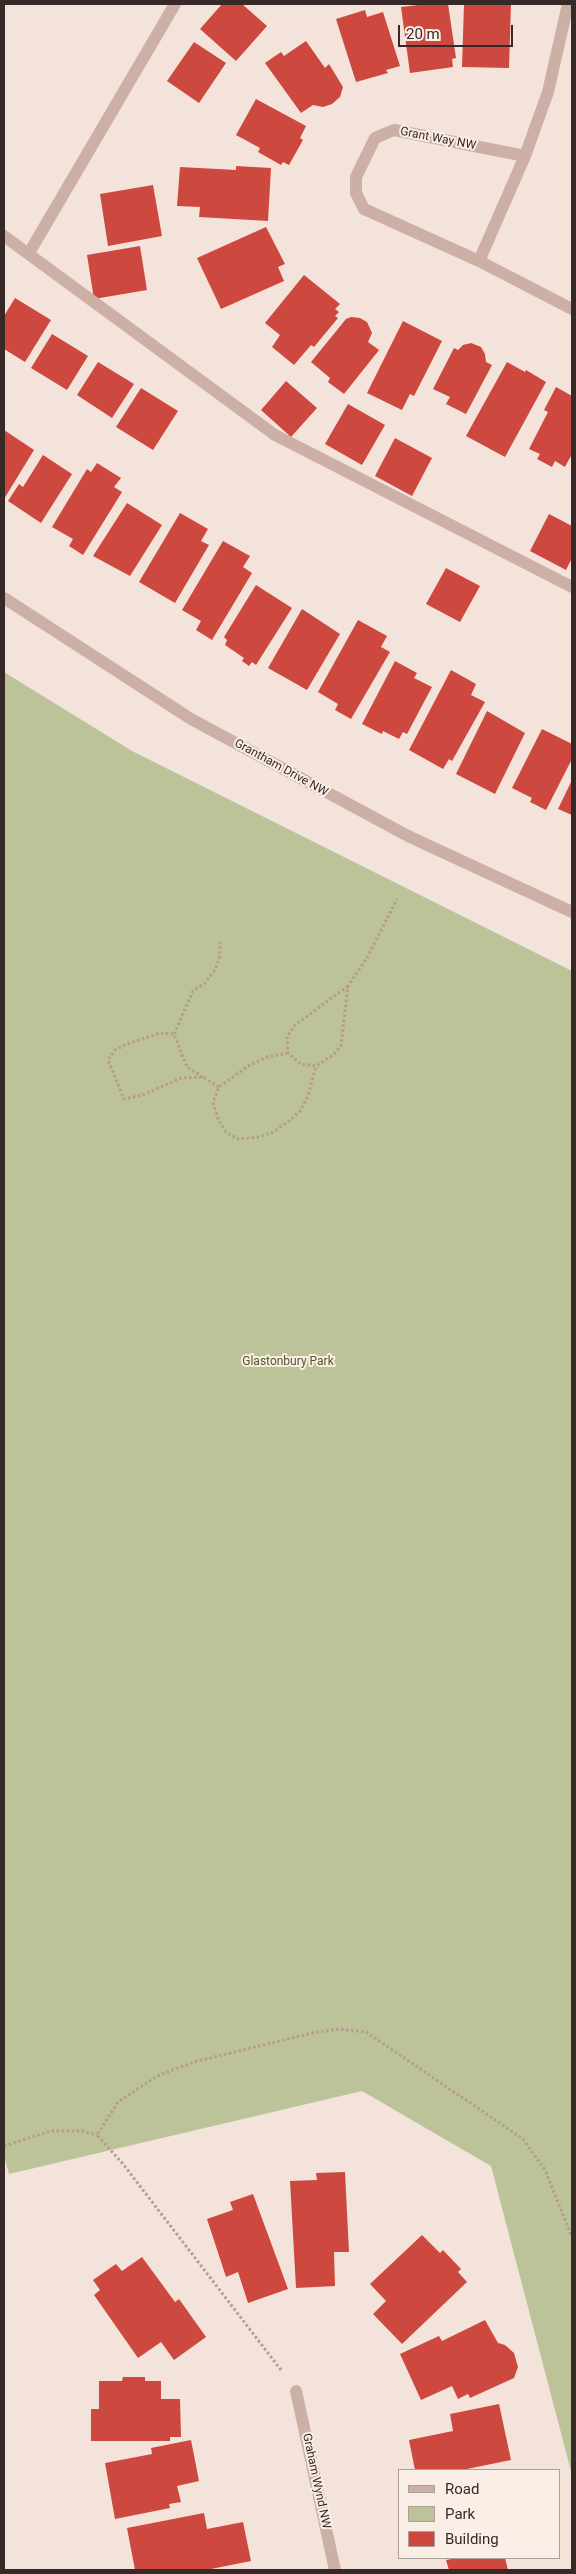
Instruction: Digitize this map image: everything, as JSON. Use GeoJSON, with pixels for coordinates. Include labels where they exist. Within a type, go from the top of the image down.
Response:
{"type":"FeatureCollection","features":[{"type":"Feature","properties":{"kind":"street"},"geometry":{"type":"LineString","coordinates":[[29,253],[175,4]]}},
{"type":"Feature","properties":{"kind":"street"},"geometry":{"type":"LineString","coordinates":[[478,261],[525,156],[548,92],[568,4]]}},
{"type":"Feature","properties":{"kind":"street","name":"Grant Way NW"},"geometry":{"type":"LineString","coordinates":[[525,156],[394,130],[375,138],[356,177],[356,193],[364,209],[478,261],[572,309]]}},
{"type":"Feature","properties":{"kind":"street"},"geometry":{"type":"LineString","coordinates":[[4,236],[275,435],[572,587]]}},
{"type":"Feature","properties":{"kind":"street","name":"Grantham Drive NW"},"geometry":{"type":"LineString","coordinates":[[4,598],[191,719],[408,836],[572,912]]}},
{"type":"Feature","properties":{"kind":"street","name":"Graham Wynd NW"},"geometry":{"type":"LineString","coordinates":[[296,2391],[335,2570]]}},
{"type":"Feature","properties":{"kind":"path"},"geometry":{"type":"LineString","coordinates":[[348,986],[341,1046],[333,1055],[316,1066],[301,1064],[288,1053],[287,1038],[295,1025],[348,986],[368,956],[397,899]]}},
{"type":"Feature","properties":{"kind":"path"},"geometry":{"type":"LineString","coordinates":[[220,942],[220,956],[216,970],[204,984],[192,992],[174,1034],[186,1068],[220,1087]]}},
{"type":"Feature","properties":{"kind":"path"},"geometry":{"type":"LineString","coordinates":[[174,1034],[160,1033],[115,1050],[108,1060],[124,1099],[142,1095],[181,1078],[203,1077]]}},
{"type":"Feature","properties":{"kind":"path"},"geometry":{"type":"LineString","coordinates":[[288,1053],[266,1057],[248,1066],[220,1087],[214,1102],[218,1119],[226,1132],[238,1139],[258,1137],[273,1132],[288,1122],[300,1111],[308,1096],[316,1066]]}},
{"type":"Feature","properties":{"kind":"path"},"geometry":{"type":"LineString","coordinates":[[98,2135],[118,2102],[138,2086],[157,2076],[194,2062],[339,2028],[366,2032],[523,2139],[545,2170],[572,2237]]}},
{"type":"Feature","properties":{"kind":"path"},"geometry":{"type":"LineString","coordinates":[[4,2146],[51,2131],[82,2131],[98,2135],[123,2164],[296,2391]]}},
{"type":"Feature","properties":{"kind":"green space","name":"Glastonbury Park"},"geometry":{"type":"Polygon","coordinates":[[[4,672],[132,751],[572,971],[572,2475],[491,2166],[362,2091],[9,2174],[4,2156],[4,672]]]}},
{"type":"Feature","properties":{"kind":"building"},"geometry":{"type":"Polygon","coordinates":[[[222,4],[242,4],[267,26],[236,61],[200,29],[222,4]]]}},
{"type":"Feature","properties":{"kind":"building"},"geometry":{"type":"Polygon","coordinates":[[[448,4],[456,58],[452,59],[453,67],[410,73],[401,7],[448,4]]]}},
{"type":"Feature","properties":{"kind":"building"},"geometry":{"type":"Polygon","coordinates":[[[464,4],[511,4],[509,68],[462,67],[464,4]]]}},
{"type":"Feature","properties":{"kind":"building"},"geometry":{"type":"Polygon","coordinates":[[[365,10],[367,17],[383,12],[400,66],[386,70],[388,73],[356,82],[336,19],[365,10]]]}},
{"type":"Feature","properties":{"kind":"building"},"geometry":{"type":"Polygon","coordinates":[[[306,41],[325,68],[329,64],[343,87],[340,97],[332,104],[323,107],[313,105],[301,113],[265,63],[281,52],[284,56],[306,41]]]}},
{"type":"Feature","properties":{"kind":"building"},"geometry":{"type":"Polygon","coordinates":[[[194,42],[226,63],[199,103],[167,81],[194,42]]]}},
{"type":"Feature","properties":{"kind":"building"},"geometry":{"type":"Polygon","coordinates":[[[256,99],[306,126],[300,138],[303,140],[289,165],[283,162],[281,165],[258,152],[260,148],[236,135],[256,99]]]}},
{"type":"Feature","properties":{"kind":"building"},"geometry":{"type":"Polygon","coordinates":[[[236,166],[271,168],[268,221],[199,217],[200,207],[177,206],[180,167],[236,170],[236,166]]]}},
{"type":"Feature","properties":{"kind":"building"},"geometry":{"type":"Polygon","coordinates":[[[153,185],[162,236],[108,246],[100,194],[153,185]]]}},
{"type":"Feature","properties":{"kind":"building"},"geometry":{"type":"Polygon","coordinates":[[[266,227],[285,264],[278,267],[284,281],[221,309],[197,258],[266,227]]]}},
{"type":"Feature","properties":{"kind":"building"},"geometry":{"type":"Polygon","coordinates":[[[140,246],[147,290],[94,299],[87,255],[140,246]]]}},
{"type":"Feature","properties":{"kind":"building"},"geometry":{"type":"Polygon","coordinates":[[[304,275],[340,304],[335,309],[339,312],[335,316],[338,318],[314,347],[311,345],[294,365],[272,347],[280,335],[265,323],[304,275]]]}},
{"type":"Feature","properties":{"kind":"building"},"geometry":{"type":"Polygon","coordinates":[[[15,298],[51,320],[25,362],[4,349],[4,316],[15,298]]]}},
{"type":"Feature","properties":{"kind":"building"},"geometry":{"type":"Polygon","coordinates":[[[351,317],[360,318],[367,322],[372,333],[368,342],[379,350],[344,394],[328,382],[330,378],[311,362],[346,319],[351,317]]]}},
{"type":"Feature","properties":{"kind":"building"},"geometry":{"type":"Polygon","coordinates":[[[403,321],[442,341],[414,396],[410,394],[402,410],[367,393],[403,321]]]}},
{"type":"Feature","properties":{"kind":"building"},"geometry":{"type":"Polygon","coordinates":[[[52,334],[88,356],[67,390],[31,368],[52,334]]]}},
{"type":"Feature","properties":{"kind":"building"},"geometry":{"type":"Polygon","coordinates":[[[471,343],[481,347],[485,354],[486,362],[492,365],[466,414],[446,404],[450,397],[433,389],[454,348],[458,350],[463,345],[471,343]]]}},
{"type":"Feature","properties":{"kind":"building"},"geometry":{"type":"Polygon","coordinates":[[[98,362],[134,384],[112,418],[77,395],[98,362]]]}},
{"type":"Feature","properties":{"kind":"building"},"geometry":{"type":"Polygon","coordinates":[[[507,362],[525,372],[526,370],[546,382],[505,457],[466,436],[507,362]]]}},
{"type":"Feature","properties":{"kind":"building"},"geometry":{"type":"Polygon","coordinates":[[[286,381],[317,408],[291,437],[261,410],[286,381]]]}},
{"type":"Feature","properties":{"kind":"building"},"geometry":{"type":"Polygon","coordinates":[[[556,387],[572,396],[572,454],[565,467],[555,461],[552,467],[537,459],[540,454],[529,449],[548,412],[544,410],[556,387]]]}},
{"type":"Feature","properties":{"kind":"building"},"geometry":{"type":"Polygon","coordinates":[[[141,388],[178,411],[153,450],[116,427],[141,388]]]}},
{"type":"Feature","properties":{"kind":"building"},"geometry":{"type":"Polygon","coordinates":[[[348,404],[385,425],[362,465],[325,444],[348,404]]]}},
{"type":"Feature","properties":{"kind":"building"},"geometry":{"type":"Polygon","coordinates":[[[4,430],[34,450],[4,499],[4,430]]]}},
{"type":"Feature","properties":{"kind":"building"},"geometry":{"type":"Polygon","coordinates":[[[395,438],[432,458],[412,496],[375,476],[395,438]]]}},
{"type":"Feature","properties":{"kind":"building"},"geometry":{"type":"Polygon","coordinates":[[[43,455],[72,474],[41,523],[8,501],[19,484],[23,487],[43,455]]]}},
{"type":"Feature","properties":{"kind":"building"},"geometry":{"type":"Polygon","coordinates":[[[97,463],[121,478],[114,487],[122,492],[83,555],[69,546],[73,539],[52,527],[87,469],[91,472],[97,463]]]}},
{"type":"Feature","properties":{"kind":"building"},"geometry":{"type":"Polygon","coordinates":[[[127,503],[162,525],[130,576],[93,556],[127,503]]]}},
{"type":"Feature","properties":{"kind":"building"},"geometry":{"type":"Polygon","coordinates":[[[180,513],[208,529],[201,541],[209,545],[175,603],[139,582],[180,513]]]}},
{"type":"Feature","properties":{"kind":"building"},"geometry":{"type":"Polygon","coordinates":[[[549,514],[572,526],[572,558],[566,570],[530,551],[549,514]]]}},
{"type":"Feature","properties":{"kind":"building"},"geometry":{"type":"Polygon","coordinates":[[[223,541],[250,556],[243,567],[252,573],[212,640],[196,630],[201,621],[182,610],[223,541]]]}},
{"type":"Feature","properties":{"kind":"building"},"geometry":{"type":"Polygon","coordinates":[[[446,568],[480,586],[460,622],[426,604],[446,568]]]}},
{"type":"Feature","properties":{"kind":"building"},"geometry":{"type":"Polygon","coordinates":[[[256,585],[292,608],[256,665],[252,662],[249,666],[242,661],[244,658],[225,645],[227,640],[224,637],[256,585]]]}},
{"type":"Feature","properties":{"kind":"building"},"geometry":{"type":"Polygon","coordinates":[[[302,609],[340,634],[307,690],[268,668],[302,609]]]}},
{"type":"Feature","properties":{"kind":"building"},"geometry":{"type":"Polygon","coordinates":[[[358,620],[387,636],[381,647],[390,652],[351,719],[335,710],[338,704],[318,692],[358,620]]]}},
{"type":"Feature","properties":{"kind":"building"},"geometry":{"type":"Polygon","coordinates":[[[395,661],[417,673],[414,678],[432,687],[407,734],[403,732],[399,739],[383,731],[382,734],[362,724],[395,661]]]}},
{"type":"Feature","properties":{"kind":"building"},"geometry":{"type":"Polygon","coordinates":[[[451,670],[476,684],[471,695],[485,702],[452,761],[449,759],[443,769],[409,750],[451,670]]]}},
{"type":"Feature","properties":{"kind":"building"},"geometry":{"type":"Polygon","coordinates":[[[487,711],[525,733],[495,794],[456,774],[487,711]]]}},
{"type":"Feature","properties":{"kind":"building"},"geometry":{"type":"Polygon","coordinates":[[[542,729],[572,744],[572,759],[546,810],[530,802],[532,798],[512,788],[542,729]]]}},
{"type":"Feature","properties":{"kind":"building"},"geometry":{"type":"Polygon","coordinates":[[[572,780],[572,815],[558,809],[572,780]]]}},
{"type":"Feature","properties":{"kind":"building"},"geometry":{"type":"Polygon","coordinates":[[[345,2172],[349,2252],[334,2252],[335,2286],[296,2288],[290,2181],[317,2180],[316,2173],[345,2172]]]}},
{"type":"Feature","properties":{"kind":"building"},"geometry":{"type":"Polygon","coordinates":[[[253,2194],[288,2289],[248,2303],[238,2272],[226,2277],[207,2219],[233,2210],[230,2202],[253,2194]]]}},
{"type":"Feature","properties":{"kind":"building"},"geometry":{"type":"Polygon","coordinates":[[[422,2235],[440,2253],[443,2250],[461,2269],[458,2272],[467,2282],[402,2344],[373,2314],[386,2301],[370,2284],[422,2235]]]}},
{"type":"Feature","properties":{"kind":"building"},"geometry":{"type":"Polygon","coordinates":[[[142,2257],[175,2302],[179,2299],[206,2337],[174,2360],[161,2342],[138,2358],[94,2295],[100,2290],[93,2280],[116,2264],[122,2271],[142,2257]]]}},
{"type":"Feature","properties":{"kind":"building"},"geometry":{"type":"Polygon","coordinates":[[[485,2320],[498,2343],[505,2345],[514,2353],[518,2367],[514,2378],[470,2398],[468,2394],[458,2399],[452,2386],[421,2400],[400,2354],[439,2336],[442,2341],[485,2320]]]}},
{"type":"Feature","properties":{"kind":"building"},"geometry":{"type":"Polygon","coordinates":[[[123,2377],[145,2377],[145,2381],[161,2381],[161,2399],[180,2399],[181,2437],[170,2437],[170,2441],[91,2441],[91,2409],[99,2409],[99,2381],[122,2381],[123,2377]]]}},
{"type":"Feature","properties":{"kind":"building"},"geometry":{"type":"Polygon","coordinates":[[[499,2404],[511,2460],[467,2469],[415,2469],[409,2440],[453,2431],[450,2414],[499,2404]]]}},
{"type":"Feature","properties":{"kind":"building"},"geometry":{"type":"Polygon","coordinates":[[[191,2440],[199,2481],[177,2486],[181,2502],[169,2504],[170,2508],[115,2519],[105,2463],[152,2454],[151,2448],[191,2440]]]}},
{"type":"Feature","properties":{"kind":"building"},"geometry":{"type":"Polygon","coordinates":[[[204,2513],[207,2529],[243,2522],[251,2561],[206,2570],[135,2570],[127,2528],[204,2513]]]}},
{"type":"Feature","properties":{"kind":"building"},"geometry":{"type":"Polygon","coordinates":[[[505,2559],[508,2570],[449,2570],[446,2560],[505,2559]]]}}]}
